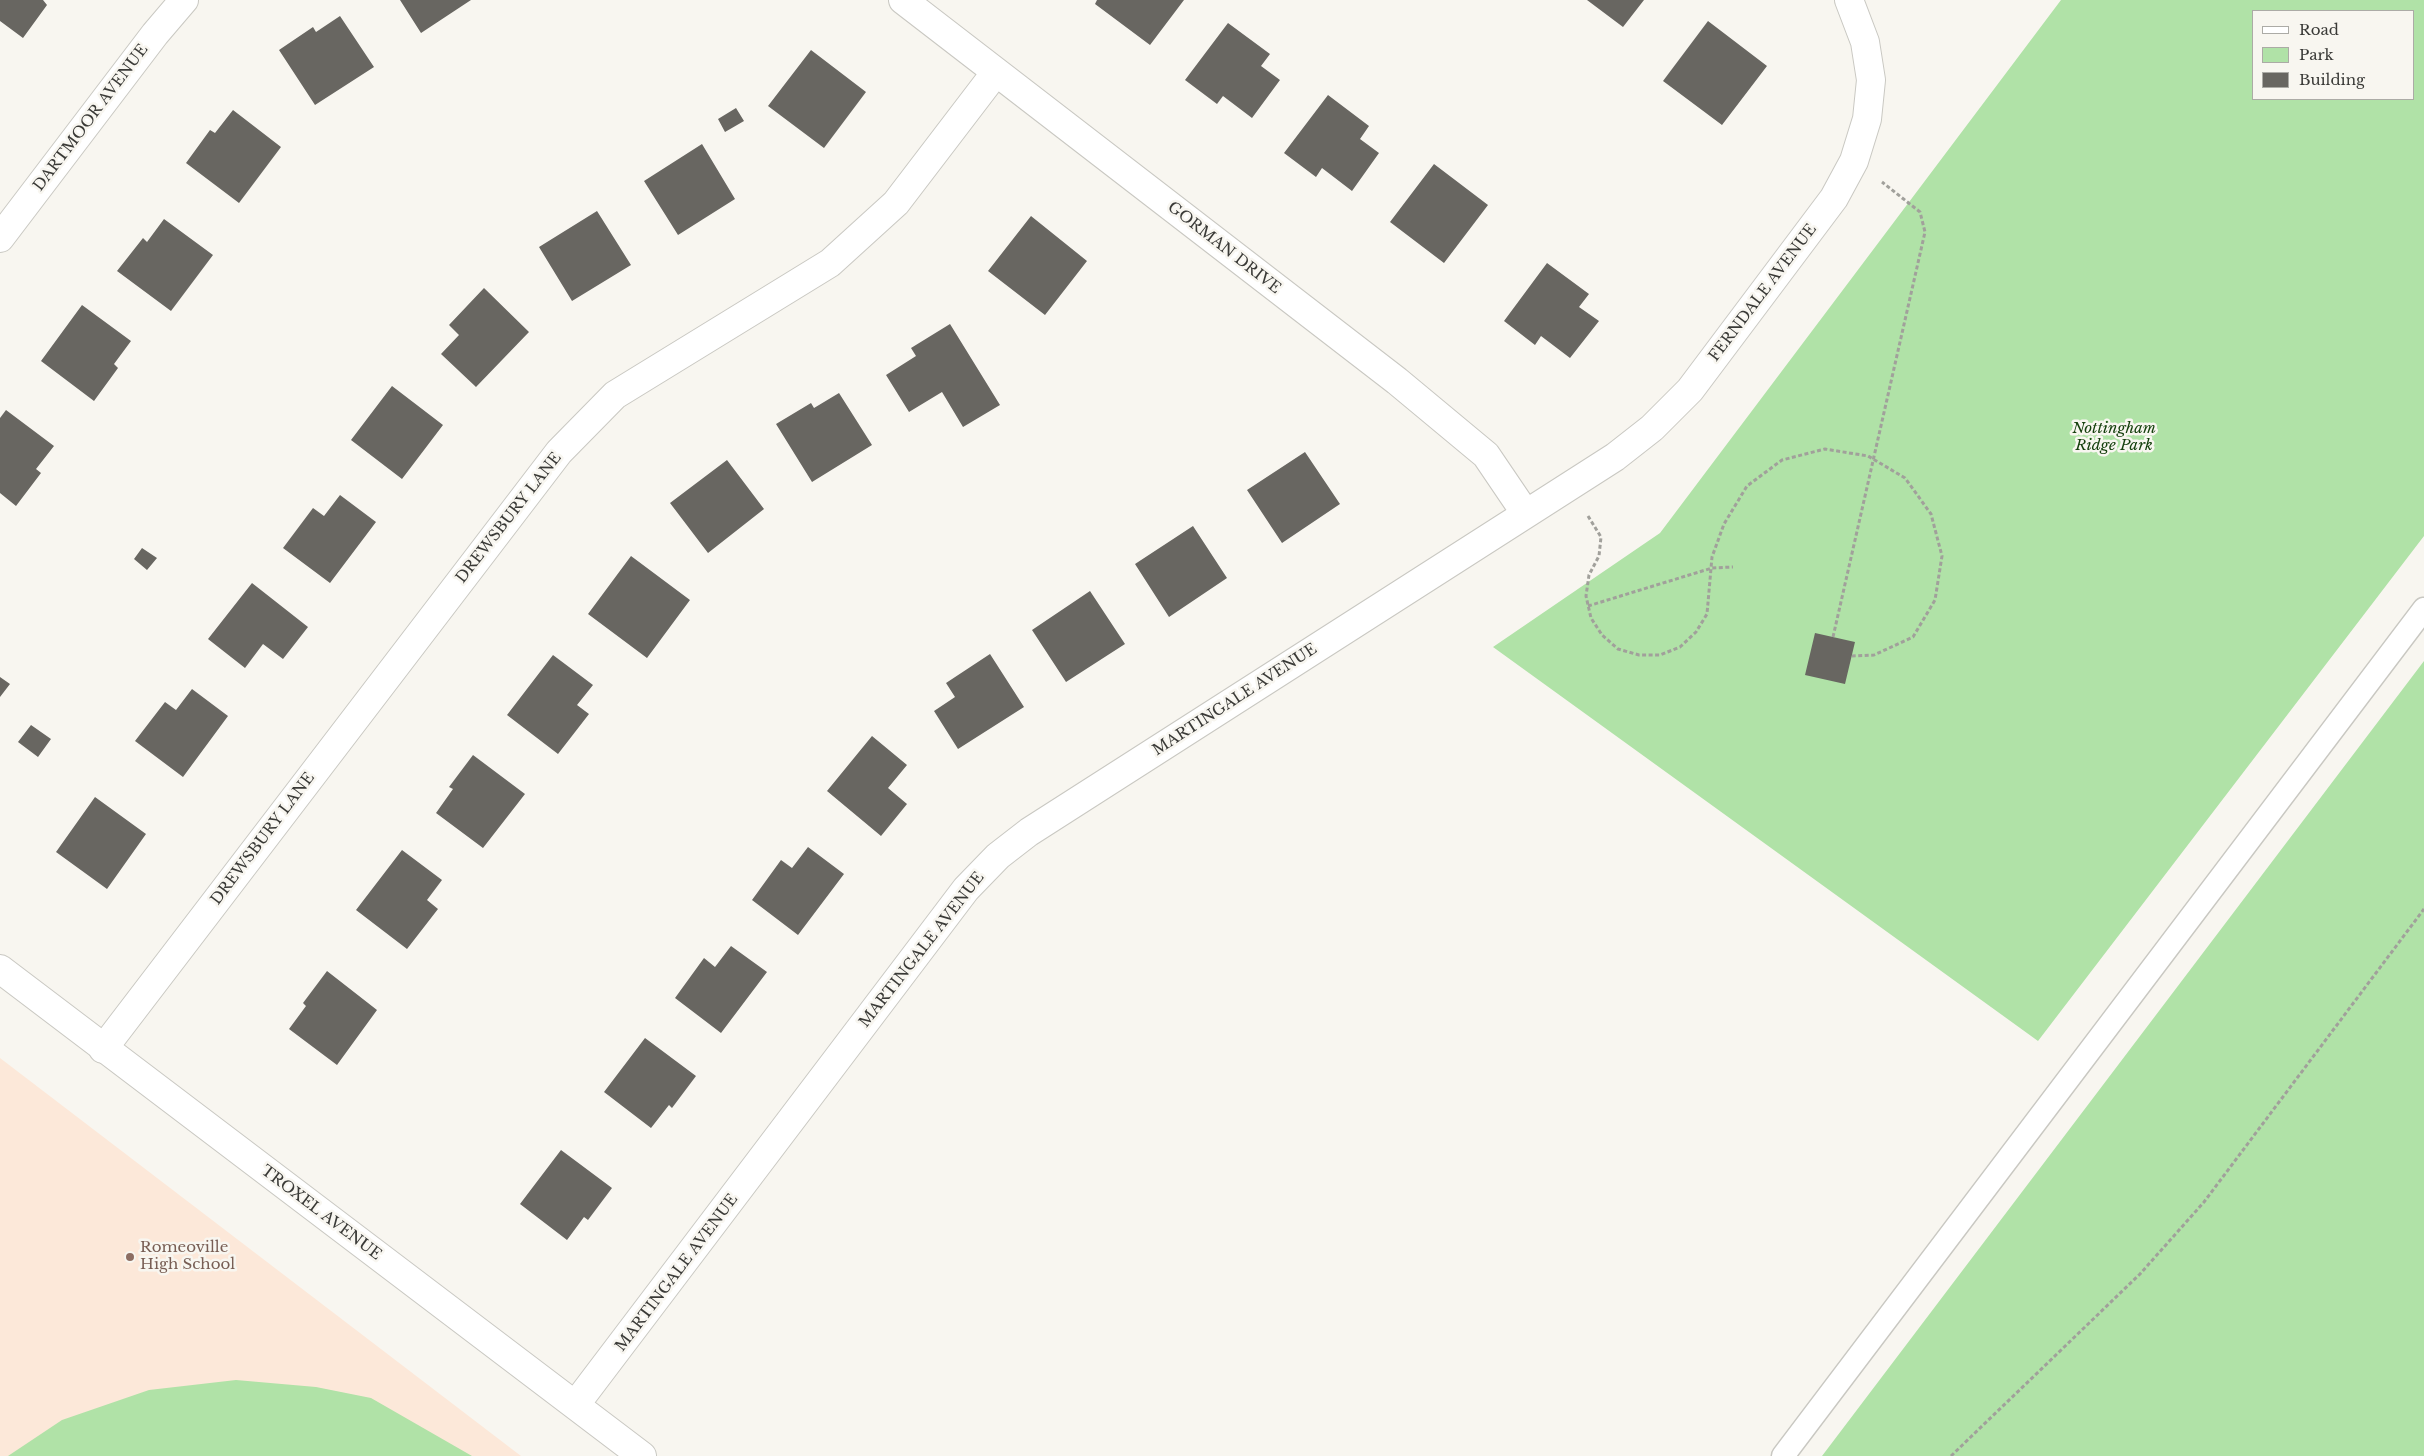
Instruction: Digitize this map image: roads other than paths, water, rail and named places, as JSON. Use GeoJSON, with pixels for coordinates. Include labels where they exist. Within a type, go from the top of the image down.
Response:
{"type":"FeatureCollection","features":[{"type":"Feature","properties":{"kind":"street","name":"DARTMOOR AVENUE"},"geometry":{"type":"LineString","coordinates":[[0,238],[155,34],[184,0]]}},
{"type":"Feature","properties":{"kind":"street","name":"GORMAN DRIVE"},"geometry":{"type":"LineString","coordinates":[[903,0],[1397,381],[1486,455],[1526,514]]}},
{"type":"Feature","properties":{"kind":"street","name":"FERNDALE AVENUE"},"geometry":{"type":"LineString","coordinates":[[1526,514],[1615,457],[1652,428],[1690,390],[1834,198],[1854,161],[1867,119],[1872,80],[1865,42],[1849,0]]}},
{"type":"Feature","properties":{"kind":"street","name":"DREWSBURY LANE"},"geometry":{"type":"LineString","coordinates":[[103,1049],[559,452],[615,395],[830,263],[896,202],[996,72]]}},
{"type":"Feature","properties":{"kind":"street","name":"MARTINGALE AVENUE"},"geometry":{"type":"LineString","coordinates":[[576,1404],[966,889],[998,856],[1029,832],[1526,514]]}},
{"type":"Feature","properties":{"kind":"street","name":"TROXEL AVENUE"},"geometry":{"type":"LineString","coordinates":[[0,969],[103,1049],[576,1404],[642,1456]]}},
{"type":"Feature","properties":{"kind":"lane"},"geometry":{"type":"LineString","coordinates":[[1783,1456],[2424,609]]}},
{"type":"Feature","properties":{"kind":"place","name":"Romeoville High School"},"geometry":{"type":"Point","coordinates":[130,1257]}},
{"type":"Feature","properties":{"kind":"park label","name":"Nottingham Ridge Park"},"geometry":{"type":"Point","coordinates":[2114,438]}}]}
